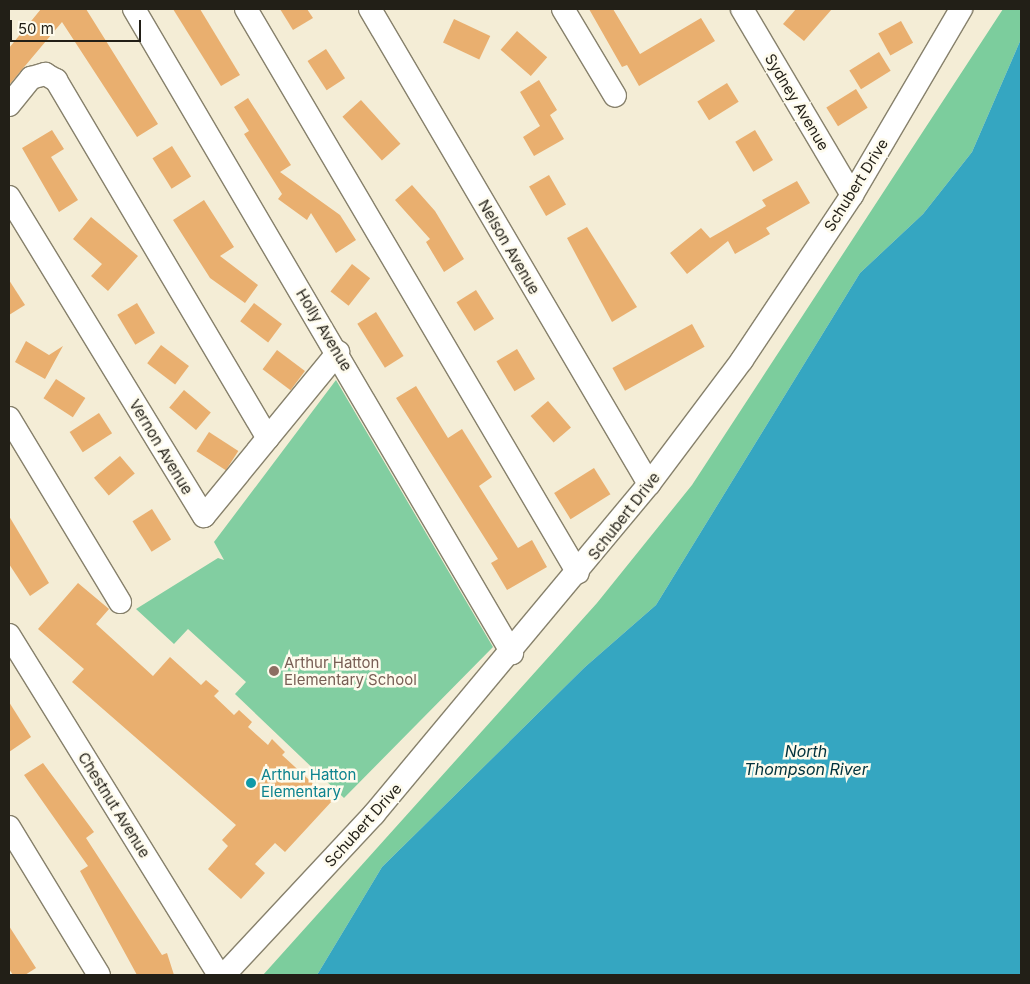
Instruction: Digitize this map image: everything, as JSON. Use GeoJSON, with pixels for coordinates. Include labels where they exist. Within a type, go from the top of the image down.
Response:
{"type":"FeatureCollection","features":[{"type":"Feature","properties":{"kind":"street","name":"Holly Avenue"},"geometry":{"type":"LineString","coordinates":[[134,9],[338,352],[512,653]]}},
{"type":"Feature","properties":{"kind":"street"},"geometry":{"type":"LineString","coordinates":[[246,9],[578,573]]}},
{"type":"Feature","properties":{"kind":"street","name":"Nelson Avenue"},"geometry":{"type":"LineString","coordinates":[[370,9],[649,484]]}},
{"type":"Feature","properties":{"kind":"street"},"geometry":{"type":"LineString","coordinates":[[563,9],[615,96]]}},
{"type":"Feature","properties":{"kind":"street","name":"Sydney Avenue"},"geometry":{"type":"LineString","coordinates":[[742,9],[852,194]]}},
{"type":"Feature","properties":{"kind":"street","name":"Schubert Drive"},"geometry":{"type":"LineString","coordinates":[[224,975],[374,814],[512,653],[649,484],[742,360],[852,194],[961,9]]}},
{"type":"Feature","properties":{"kind":"street"},"geometry":{"type":"LineString","coordinates":[[9,106],[31,78],[45,74],[56,80],[268,438]]}},
{"type":"Feature","properties":{"kind":"street","name":"Vernon Avenue"},"geometry":{"type":"LineString","coordinates":[[9,198],[204,516],[338,352]]}},
{"type":"Feature","properties":{"kind":"street"},"geometry":{"type":"LineString","coordinates":[[9,418],[120,602]]}},
{"type":"Feature","properties":{"kind":"street","name":"Chestnut Avenue"},"geometry":{"type":"LineString","coordinates":[[9,635],[219,975]]}},
{"type":"Feature","properties":{"kind":"street"},"geometry":{"type":"LineString","coordinates":[[9,827],[99,975]]}},
{"type":"Feature","properties":{"kind":"green space"},"geometry":{"type":"Polygon","coordinates":[[[1003,9],[1021,9],[1021,39],[972,152],[923,214],[860,273],[656,605],[585,667],[382,867],[317,975],[263,975],[597,603],[692,485],[1003,9]]]}},
{"type":"Feature","properties":{"kind":"green space"},"geometry":{"type":"Polygon","coordinates":[[[336,380],[493,647],[344,798],[235,694],[246,682],[188,629],[174,644],[136,609],[218,558],[224,560],[214,542],[336,380]]]}},
{"type":"Feature","properties":{"kind":"water","name":"North Thompson River"},"geometry":{"type":"Polygon","coordinates":[[[1021,39],[1021,975],[317,975],[382,867],[585,667],[656,605],[860,273],[923,214],[972,152],[1021,39]]]}},
{"type":"Feature","properties":{"kind":"building"},"geometry":{"type":"Polygon","coordinates":[[[41,9],[86,9],[158,124],[137,137],[62,22],[9,85],[9,48],[41,9]]]}},
{"type":"Feature","properties":{"kind":"building"},"geometry":{"type":"Polygon","coordinates":[[[173,9],[200,9],[240,75],[221,86],[173,9]]]}},
{"type":"Feature","properties":{"kind":"building"},"geometry":{"type":"Polygon","coordinates":[[[280,9],[307,9],[313,18],[293,30],[280,9]]]}},
{"type":"Feature","properties":{"kind":"building"},"geometry":{"type":"Polygon","coordinates":[[[589,9],[613,9],[640,54],[701,18],[715,41],[639,86],[627,65],[622,67],[589,9]]]}},
{"type":"Feature","properties":{"kind":"building"},"geometry":{"type":"Polygon","coordinates":[[[796,9],[832,9],[804,41],[783,24],[796,9]]]}},
{"type":"Feature","properties":{"kind":"building"},"geometry":{"type":"Polygon","coordinates":[[[454,19],[490,36],[479,59],[443,43],[454,19]]]}},
{"type":"Feature","properties":{"kind":"building"},"geometry":{"type":"Polygon","coordinates":[[[901,21],[913,43],[890,55],[878,34],[901,21]]]}},
{"type":"Feature","properties":{"kind":"building"},"geometry":{"type":"Polygon","coordinates":[[[517,31],[547,57],[531,76],[501,50],[517,31]]]}},
{"type":"Feature","properties":{"kind":"building"},"geometry":{"type":"Polygon","coordinates":[[[326,49],[345,78],[327,90],[308,61],[326,49]]]}},
{"type":"Feature","properties":{"kind":"building"},"geometry":{"type":"Polygon","coordinates":[[[879,52],[891,71],[861,89],[849,71],[879,52]]]}},
{"type":"Feature","properties":{"kind":"building"},"geometry":{"type":"Polygon","coordinates":[[[539,80],[557,110],[550,115],[564,139],[534,156],[523,137],[540,126],[520,92],[539,80]]]}},
{"type":"Feature","properties":{"kind":"building"},"geometry":{"type":"Polygon","coordinates":[[[727,83],[739,102],[709,120],[697,102],[727,83]]]}},
{"type":"Feature","properties":{"kind":"building"},"geometry":{"type":"Polygon","coordinates":[[[856,89],[868,108],[838,126],[826,108],[856,89]]]}},
{"type":"Feature","properties":{"kind":"building"},"geometry":{"type":"Polygon","coordinates":[[[248,98],[291,165],[280,172],[340,215],[356,240],[336,253],[311,213],[307,220],[278,199],[282,194],[244,134],[249,131],[234,107],[248,98]]]}},
{"type":"Feature","properties":{"kind":"building"},"geometry":{"type":"Polygon","coordinates":[[[361,100],[400,144],[382,161],[342,117],[361,100]]]}},
{"type":"Feature","properties":{"kind":"building"},"geometry":{"type":"Polygon","coordinates":[[[52,130],[64,149],[51,157],[78,200],[59,212],[22,148],[52,130]]]}},
{"type":"Feature","properties":{"kind":"building"},"geometry":{"type":"Polygon","coordinates":[[[755,130],[773,160],[753,172],[735,142],[755,130]]]}},
{"type":"Feature","properties":{"kind":"building"},"geometry":{"type":"Polygon","coordinates":[[[172,146],[191,177],[172,189],[152,158],[172,146]]]}},
{"type":"Feature","properties":{"kind":"building"},"geometry":{"type":"Polygon","coordinates":[[[549,175],[566,204],[546,216],[529,186],[549,175]]]}},
{"type":"Feature","properties":{"kind":"building"},"geometry":{"type":"Polygon","coordinates":[[[797,181],[810,203],[766,228],[770,234],[735,254],[728,241],[687,274],[670,253],[701,228],[710,238],[766,206],[762,200],[797,181]]]}},
{"type":"Feature","properties":{"kind":"building"},"geometry":{"type":"Polygon","coordinates":[[[412,185],[435,211],[464,259],[444,272],[426,242],[430,239],[395,200],[412,185]]]}},
{"type":"Feature","properties":{"kind":"building"},"geometry":{"type":"Polygon","coordinates":[[[204,200],[234,247],[220,256],[258,285],[245,303],[210,278],[173,220],[204,200]]]}},
{"type":"Feature","properties":{"kind":"building"},"geometry":{"type":"Polygon","coordinates":[[[91,217],[138,256],[108,291],[91,276],[102,264],[73,239],[91,217]]]}},
{"type":"Feature","properties":{"kind":"building"},"geometry":{"type":"Polygon","coordinates":[[[587,227],[637,307],[612,322],[567,238],[587,227]]]}},
{"type":"Feature","properties":{"kind":"building"},"geometry":{"type":"Polygon","coordinates":[[[352,264],[370,278],[349,306],[330,292],[352,264]]]}},
{"type":"Feature","properties":{"kind":"building"},"geometry":{"type":"Polygon","coordinates":[[[9,280],[25,305],[9,315],[9,280]]]}},
{"type":"Feature","properties":{"kind":"building"},"geometry":{"type":"Polygon","coordinates":[[[476,290],[494,319],[475,331],[456,302],[476,290]]]}},
{"type":"Feature","properties":{"kind":"building"},"geometry":{"type":"Polygon","coordinates":[[[137,303],[155,333],[135,345],[117,315],[137,303]]]}},
{"type":"Feature","properties":{"kind":"building"},"geometry":{"type":"Polygon","coordinates":[[[254,303],[282,324],[268,342],[240,321],[254,303]]]}},
{"type":"Feature","properties":{"kind":"building"},"geometry":{"type":"Polygon","coordinates":[[[376,312],[404,356],[385,368],[357,324],[376,312]]]}},
{"type":"Feature","properties":{"kind":"building"},"geometry":{"type":"Polygon","coordinates":[[[692,324],[705,347],[625,391],[612,368],[692,324]]]}},
{"type":"Feature","properties":{"kind":"building"},"geometry":{"type":"Polygon","coordinates":[[[26,341],[49,355],[63,346],[45,379],[15,362],[26,341]]]}},
{"type":"Feature","properties":{"kind":"building"},"geometry":{"type":"Polygon","coordinates":[[[161,345],[189,366],[175,384],[147,363],[161,345]]]}},
{"type":"Feature","properties":{"kind":"building"},"geometry":{"type":"Polygon","coordinates":[[[517,349],[535,379],[514,391],[496,361],[517,349]]]}},
{"type":"Feature","properties":{"kind":"building"},"geometry":{"type":"Polygon","coordinates":[[[277,350],[305,371],[291,390],[263,369],[277,350]]]}},
{"type":"Feature","properties":{"kind":"building"},"geometry":{"type":"Polygon","coordinates":[[[56,379],[85,398],[73,417],[43,398],[56,379]]]}},
{"type":"Feature","properties":{"kind":"building"},"geometry":{"type":"Polygon","coordinates":[[[416,386],[448,438],[462,429],[492,477],[479,486],[518,548],[532,540],[547,567],[507,590],[491,563],[498,559],[396,398],[416,386]]]}},
{"type":"Feature","properties":{"kind":"building"},"geometry":{"type":"Polygon","coordinates":[[[184,390],[211,412],[196,430],[169,408],[184,390]]]}},
{"type":"Feature","properties":{"kind":"building"},"geometry":{"type":"Polygon","coordinates":[[[548,401],[571,427],[554,443],[531,416],[548,401]]]}},
{"type":"Feature","properties":{"kind":"building"},"geometry":{"type":"Polygon","coordinates":[[[99,413],[112,433],[83,452],[70,432],[99,413]]]}},
{"type":"Feature","properties":{"kind":"building"},"geometry":{"type":"Polygon","coordinates":[[[209,432],[238,451],[226,470],[196,451],[209,432]]]}},
{"type":"Feature","properties":{"kind":"building"},"geometry":{"type":"Polygon","coordinates":[[[120,456],[135,474],[109,495],[94,478],[120,456]]]}},
{"type":"Feature","properties":{"kind":"building"},"geometry":{"type":"Polygon","coordinates":[[[594,468],[610,494],[571,519],[554,493],[594,468]]]}},
{"type":"Feature","properties":{"kind":"building"},"geometry":{"type":"Polygon","coordinates":[[[152,509],[171,540],[152,552],[132,521],[152,509]]]}},
{"type":"Feature","properties":{"kind":"building"},"geometry":{"type":"Polygon","coordinates":[[[9,516],[49,583],[30,596],[9,564],[9,516]]]}},
{"type":"Feature","properties":{"kind":"building","name":"Arthur Hatton Elementary"},"geometry":{"type":"Polygon","coordinates":[[[78,583],[109,609],[96,624],[153,676],[170,657],[201,685],[206,680],[219,691],[214,696],[234,715],[239,710],[252,722],[248,727],[268,745],[272,739],[285,752],[282,755],[332,801],[285,852],[275,843],[255,864],[265,873],[241,899],[208,869],[228,846],[222,840],[236,825],[72,682],[84,669],[38,629],[78,583]]]}},
{"type":"Feature","properties":{"kind":"building"},"geometry":{"type":"Polygon","coordinates":[[[9,702],[31,737],[9,752],[9,702]]]}},
{"type":"Feature","properties":{"kind":"building"},"geometry":{"type":"Polygon","coordinates":[[[43,763],[94,832],[86,838],[162,955],[167,953],[174,975],[137,975],[80,871],[88,866],[24,775],[43,763]]]}},
{"type":"Feature","properties":{"kind":"building"},"geometry":{"type":"Polygon","coordinates":[[[9,926],[36,968],[25,975],[13,975],[9,969],[9,926]]]}},
{"type":"Feature","properties":{"kind":"place","name":"Arthur Hatton Elementary School"},"geometry":{"type":"Point","coordinates":[274,671]}},
{"type":"Feature","properties":{"kind":"place","name":"Arthur Hatton Elementary"},"geometry":{"type":"Point","coordinates":[251,783]}}]}
